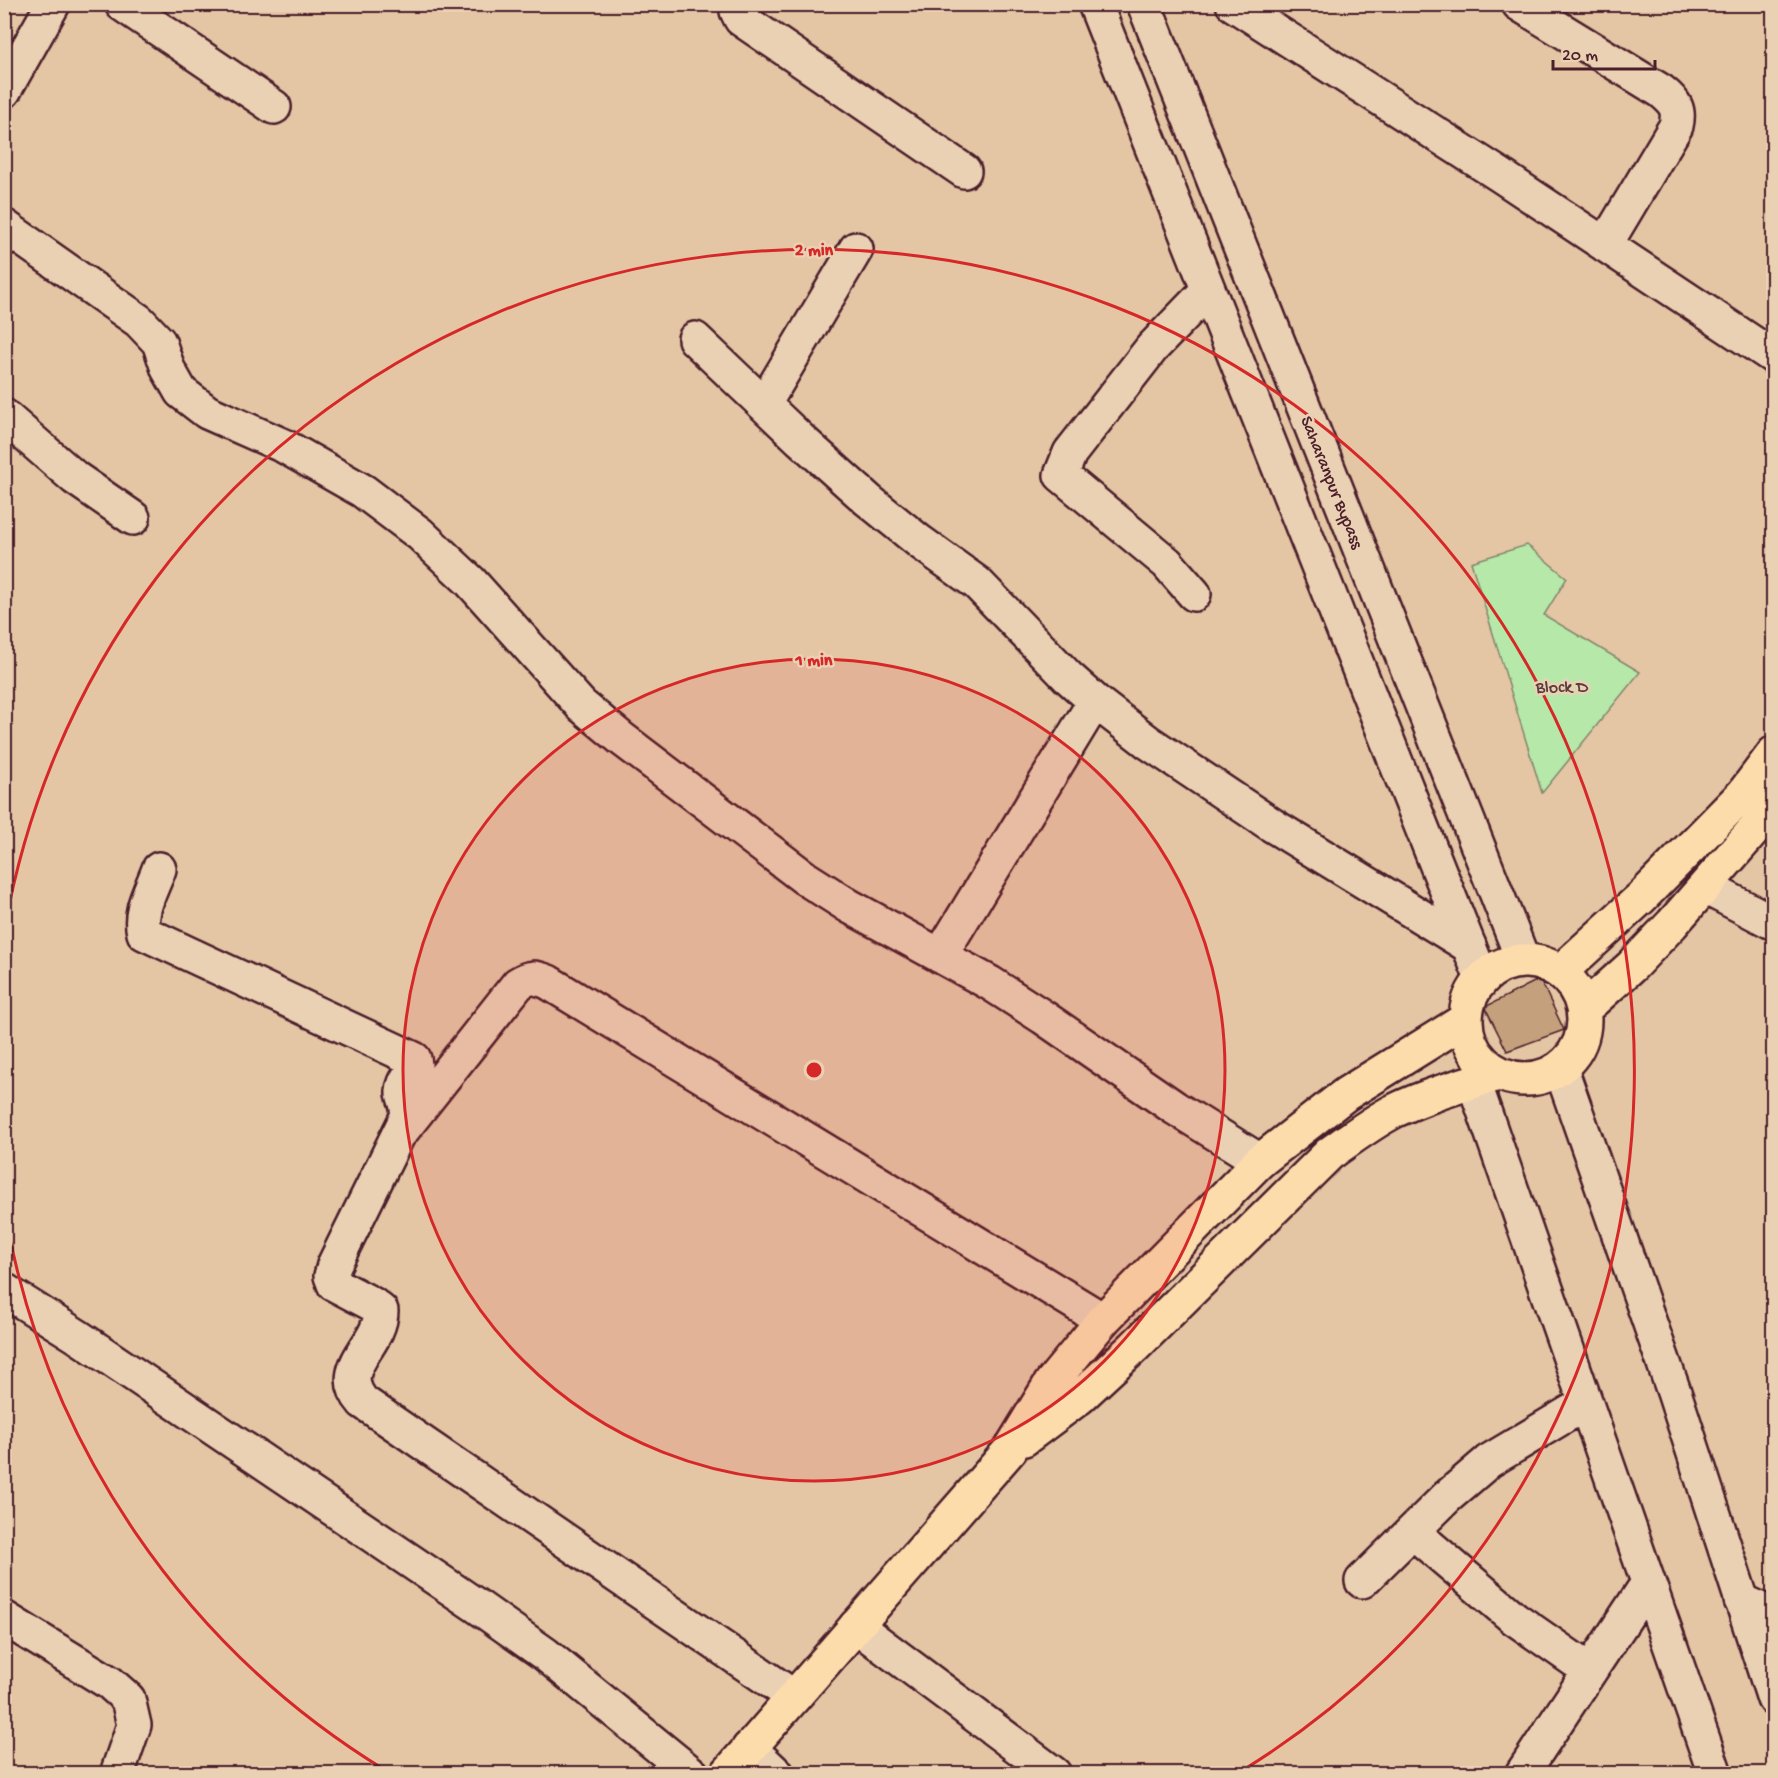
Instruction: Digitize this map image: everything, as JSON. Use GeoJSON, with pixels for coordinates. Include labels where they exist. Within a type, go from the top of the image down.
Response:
{"type":"FeatureCollection","features":[{"type":"Feature","properties":{"kind":"highway"},"geometry":{"type":"LineString","coordinates":[[1560,972],[1642,897],[1736,801],[1773,753]]}},
{"type":"Feature","properties":{"kind":"highway"},"geometry":{"type":"LineString","coordinates":[[1584,1009],[1632,966],[1773,807]]}},
{"type":"Feature","properties":{"kind":"highway"},"geometry":{"type":"LineString","coordinates":[[1010,1450],[1080,1397],[1133,1348],[1329,1154],[1361,1131],[1393,1112],[1486,1078],[1519,1080],[1541,1078],[1561,1069],[1576,1052],[1585,1031],[1584,1009],[1576,988],[1560,972],[1543,963],[1523,960],[1500,966],[1482,979],[1469,998],[1465,1020],[1469,1042],[1481,1061],[1486,1078]]}},
{"type":"Feature","properties":{"kind":"highway"},"geometry":{"type":"LineString","coordinates":[[728,1773],[1010,1450],[1051,1383],[1103,1320],[1260,1161],[1346,1094],[1465,1020]]}},
{"type":"Feature","properties":{"kind":"street"},"geometry":{"type":"LineString","coordinates":[[4,91],[53,4]]}},
{"type":"Feature","properties":{"kind":"street"},"geometry":{"type":"LineString","coordinates":[[122,4],[274,107]]}},
{"type":"Feature","properties":{"kind":"street"},"geometry":{"type":"LineString","coordinates":[[736,4],[736,11],[741,19],[964,171]]}},
{"type":"Feature","properties":{"kind":"street"},"geometry":{"type":"LineString","coordinates":[[1095,4],[1482,979]]}},
{"type":"Feature","properties":{"kind":"street","name":"Saharanpur Bypass"},"geometry":{"type":"LineString","coordinates":[[1144,4],[1523,960]]}},
{"type":"Feature","properties":{"kind":"street"},"geometry":{"type":"LineString","coordinates":[[1233,4],[1500,176],[1773,357]]}},
{"type":"Feature","properties":{"kind":"street"},"geometry":{"type":"LineString","coordinates":[[1519,4],[1662,91],[1674,102],[1679,113],[1676,126],[1605,245]]}},
{"type":"Feature","properties":{"kind":"street"},"geometry":{"type":"LineString","coordinates":[[4,226],[139,321],[159,342],[168,369],[181,392],[207,412],[284,446],[363,491],[420,534],[471,580],[581,705],[622,739],[805,878],[849,906],[990,983],[1175,1108],[1260,1161]]}},
{"type":"Feature","properties":{"kind":"street"},"geometry":{"type":"LineString","coordinates":[[764,404],[856,249]]}},
{"type":"Feature","properties":{"kind":"street"},"geometry":{"type":"LineString","coordinates":[[1194,594],[1167,563],[1061,475],[1070,453],[1152,348],[1208,290]]}},
{"type":"Feature","properties":{"kind":"street"},"geometry":{"type":"LineString","coordinates":[[695,339],[800,440],[868,500],[920,542],[977,583],[1068,677],[1148,742],[1263,819],[1469,946]]}},
{"type":"Feature","properties":{"kind":"street"},"geometry":{"type":"LineString","coordinates":[[4,416],[75,478],[133,518]]}},
{"type":"Feature","properties":{"kind":"street"},"geometry":{"type":"LineString","coordinates":[[940,956],[1095,700]]}},
{"type":"Feature","properties":{"kind":"street"},"geometry":{"type":"LineString","coordinates":[[159,869],[143,913],[144,933],[414,1059],[415,1065],[404,1085],[403,1092],[409,1110],[407,1117],[334,1265],[331,1276],[334,1284],[381,1311],[378,1327],[355,1368],[352,1383],[355,1393],[363,1402],[794,1697]]}},
{"type":"Feature","properties":{"kind":"street"},"geometry":{"type":"LineString","coordinates":[[1705,886],[1773,923]]}},
{"type":"Feature","properties":{"kind":"street"},"geometry":{"type":"LineString","coordinates":[[398,1136],[518,984],[528,977],[537,978],[548,982],[1103,1320]]}},
{"type":"Feature","properties":{"kind":"street"},"geometry":{"type":"LineString","coordinates":[[1561,1069],[1674,1392],[1773,1700]]}},
{"type":"Feature","properties":{"kind":"street"},"geometry":{"type":"LineString","coordinates":[[1486,1078],[1586,1403],[1715,1773]]}},
{"type":"Feature","properties":{"kind":"street"},"geometry":{"type":"LineString","coordinates":[[4,1290],[77,1336],[487,1612],[545,1654],[692,1773]]}},
{"type":"Feature","properties":{"kind":"street"},"geometry":{"type":"LineString","coordinates":[[1362,1581],[1448,1497],[1489,1461],[1586,1403]]}},
{"type":"Feature","properties":{"kind":"street"},"geometry":{"type":"LineString","coordinates":[[1413,1532],[1514,1617],[1590,1671]]}},
{"type":"Feature","properties":{"kind":"street"},"geometry":{"type":"LineString","coordinates":[[1522,1773],[1648,1583]]}},
{"type":"Feature","properties":{"kind":"street"},"geometry":{"type":"LineString","coordinates":[[1741,1600],[1773,1616]]}},
{"type":"Feature","properties":{"kind":"street"},"geometry":{"type":"LineString","coordinates":[[4,1618],[110,1683],[128,1699],[134,1725],[117,1773]]}},
{"type":"Feature","properties":{"kind":"street"},"geometry":{"type":"LineString","coordinates":[[856,1626],[1054,1773]]}},
{"type":"Feature","properties":{"kind":"street"},"geometry":{"type":"LineString","coordinates":[[749,1748],[777,1773]]}},
{"type":"Feature","properties":{"kind":"green space","name":"Block D"},"geometry":{"type":"Polygon","coordinates":[[[1527,545],[1567,578],[1544,615],[1640,672],[1542,793],[1471,562],[1527,545]]]}},
{"type":"Feature","properties":{"kind":"building"},"geometry":{"type":"Polygon","coordinates":[[[1540,979],[1564,1030],[1507,1051],[1485,1007],[1540,979]]]}}]}
